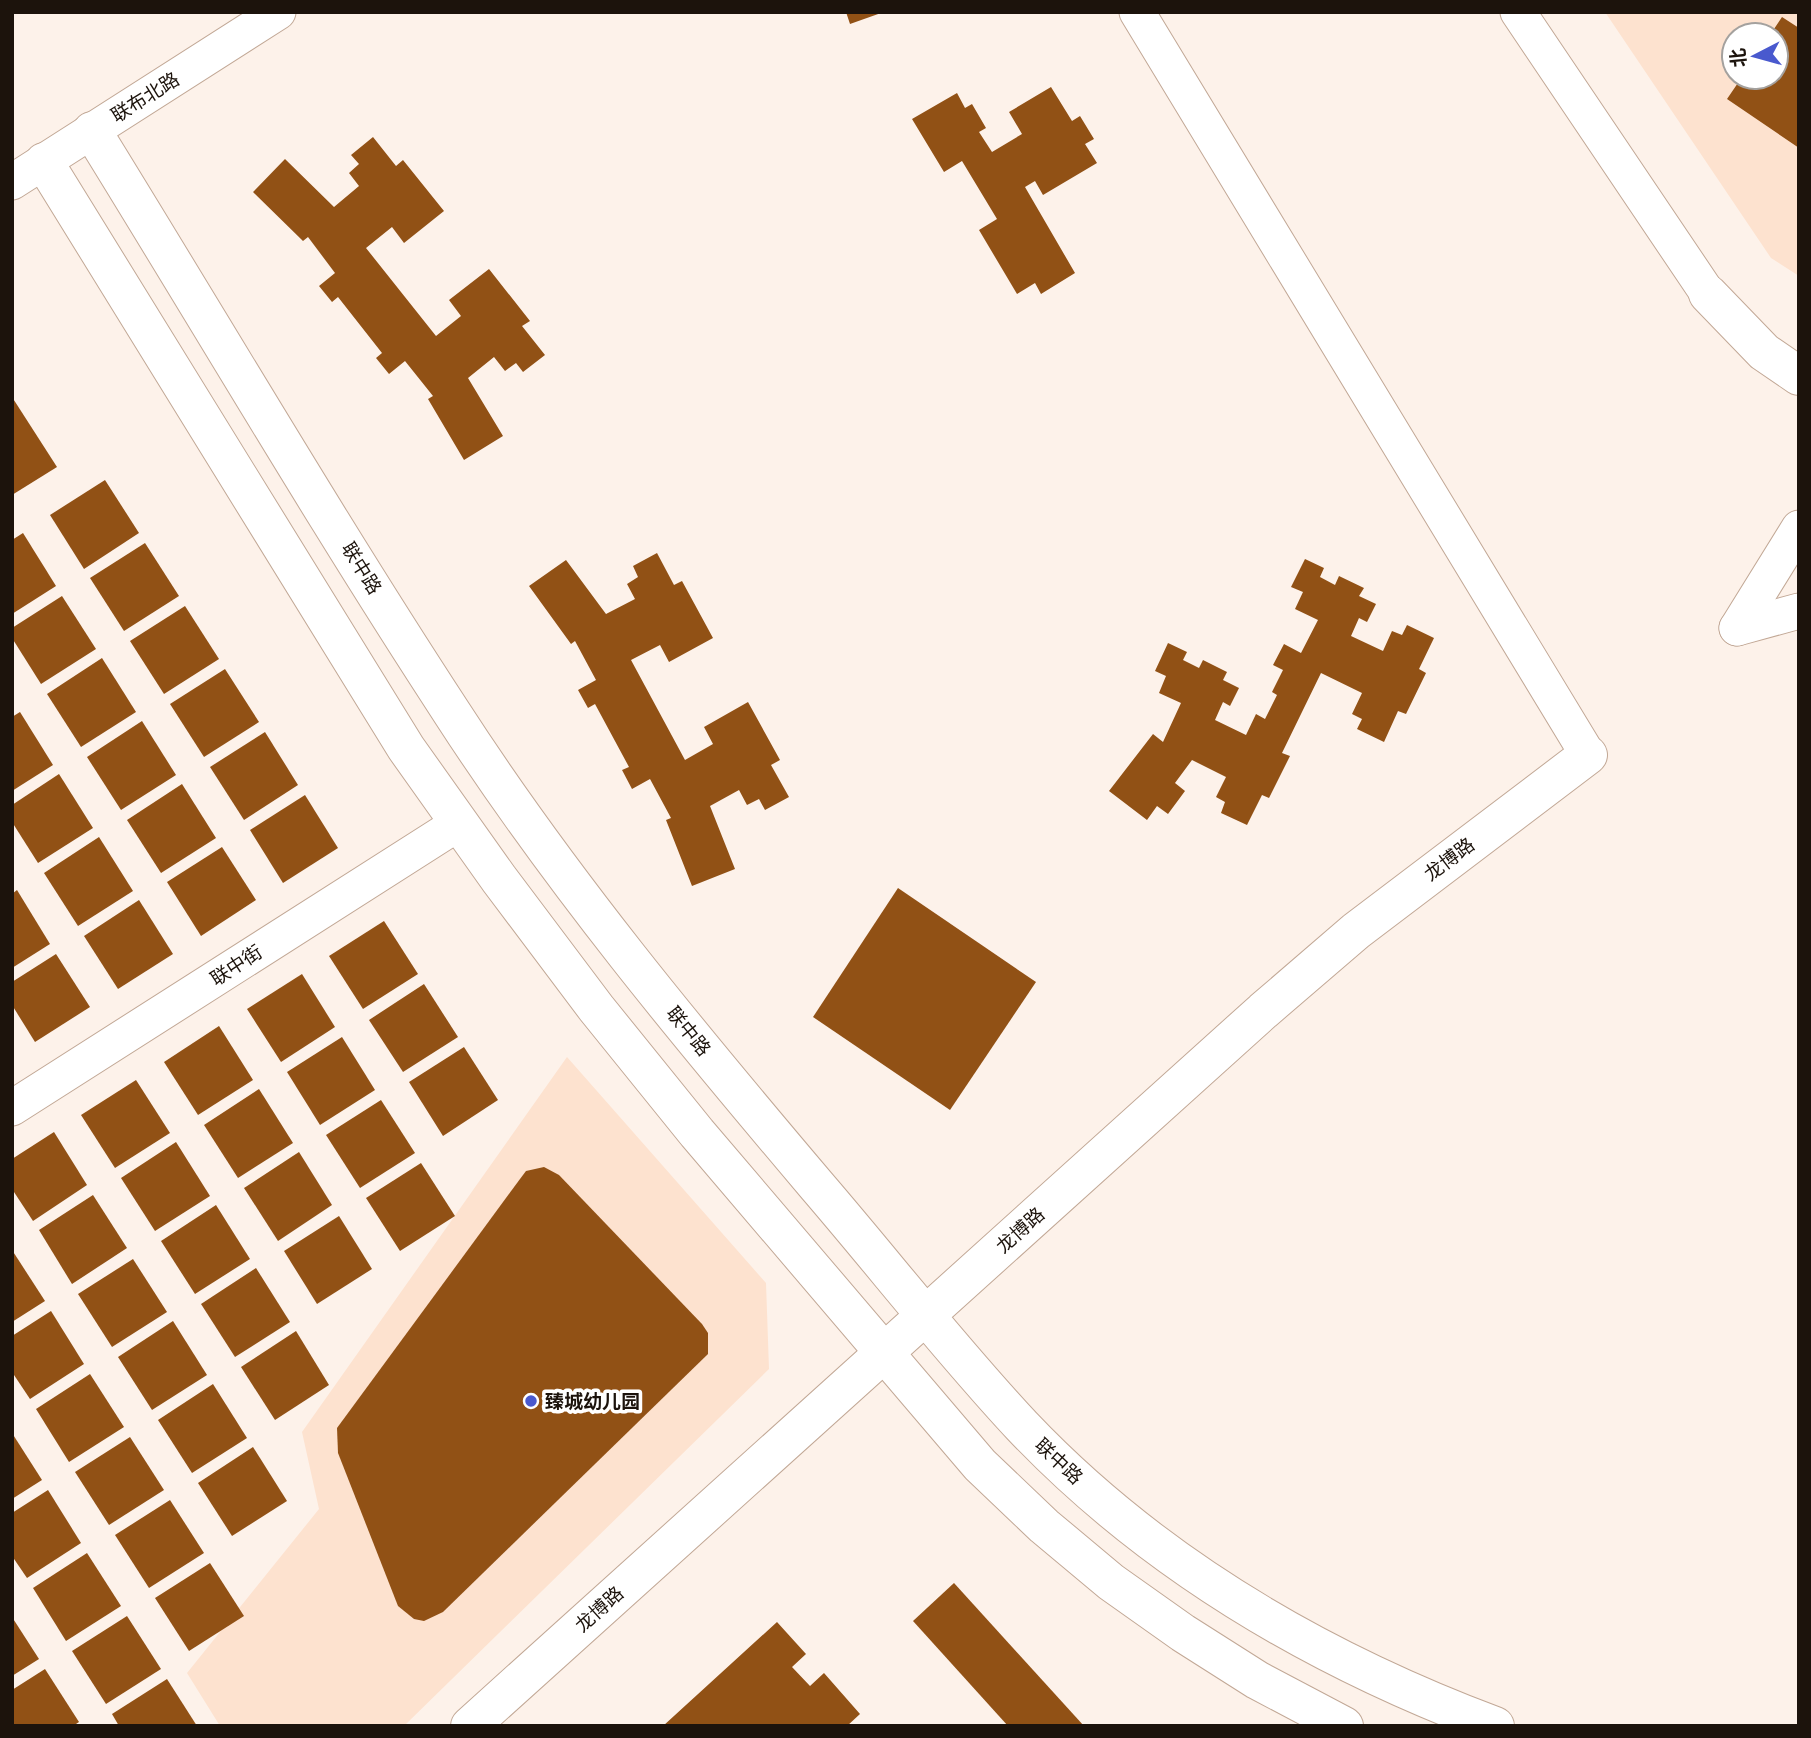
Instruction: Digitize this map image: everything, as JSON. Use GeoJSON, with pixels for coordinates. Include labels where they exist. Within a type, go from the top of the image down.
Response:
{"type":"FeatureCollection","features":[{"type":"Feature","properties":{"kind":"street","name":"联布北路"},"geometry":{"type":"LineString","coordinates":[[12,181],[278,12]]}},
{"type":"Feature","properties":{"kind":"street"},"geometry":{"type":"LineString","coordinates":[[1137,12],[1588,755]]}},
{"type":"Feature","properties":{"kind":"street"},"geometry":{"type":"LineString","coordinates":[[1518,12],[1708,294],[1764,352],[1799,376]]}},
{"type":"Feature","properties":{"kind":"street","name":"联中路"},"geometry":{"type":"LineString","coordinates":[[92,131],[461,727],[640,972],[750,1106],[1022,1426],[1082,1483],[1146,1536],[1214,1585],[1285,1630],[1359,1669],[1495,1726]]}},
{"type":"Feature","properties":{"kind":"street"},"geometry":{"type":"LineString","coordinates":[[44,162],[406,748],[596,1008],[696,1133],[980,1465],[1044,1526],[1111,1582],[1182,1633],[1257,1680],[1344,1726]]}},
{"type":"Feature","properties":{"kind":"street"},"geometry":{"type":"LineString","coordinates":[[1799,528],[1737,628],[1799,611]]}},
{"type":"Feature","properties":{"kind":"street","name":"龙博路"},"geometry":{"type":"LineString","coordinates":[[470,1726],[926,1314],[1356,931],[1588,755]]}},
{"type":"Feature","properties":{"kind":"street","name":"联中街"},"geometry":{"type":"LineString","coordinates":[[12,1108],[459,823]]}},
{"type":"Feature","properties":{"kind":"shaded area"},"geometry":{"type":"Polygon","coordinates":[[[1605,12],[1799,12],[1799,276],[1771,258],[1605,12]]]}},
{"type":"Feature","properties":{"kind":"shaded area","name":"臻城幼儿园"},"geometry":{"type":"Polygon","coordinates":[[[567,1057],[766,1283],[769,1369],[404,1726],[220,1726],[187,1673],[319,1509],[302,1432],[567,1057]]]}},
{"type":"Feature","properties":{"kind":"building"},"geometry":{"type":"Polygon","coordinates":[[[846,12],[881,12],[881,13],[850,24],[846,12]]]}},
{"type":"Feature","properties":{"kind":"building"},"geometry":{"type":"Polygon","coordinates":[[[1790,22],[1799,28],[1799,148],[1727,99],[1732,91],[1790,91],[1790,22]]]}},
{"type":"Feature","properties":{"kind":"building"},"geometry":{"type":"Polygon","coordinates":[[[1051,87],[1072,121],[1080,116],[1094,139],[1085,144],[1097,163],[1043,195],[1035,181],[1025,187],[1075,273],[1041,294],[1035,283],[1017,294],[979,230],[997,219],[962,161],[944,172],[912,119],[957,93],[965,108],[972,104],[986,128],[979,132],[992,152],[1022,134],[1009,112],[1051,87]]]}},
{"type":"Feature","properties":{"kind":"building"},"geometry":{"type":"Polygon","coordinates":[[[373,137],[396,166],[403,160],[444,211],[404,243],[392,227],[366,248],[436,336],[461,316],[449,300],[489,269],[530,321],[522,326],[545,355],[523,372],[516,363],[505,371],[494,357],[468,378],[503,436],[464,460],[428,399],[433,396],[405,361],[389,374],[376,358],[382,353],[338,297],[332,302],[319,286],[335,273],[308,237],[303,241],[253,192],[285,159],[334,207],[359,186],[349,173],[359,164],[351,155],[373,137]]]}},
{"type":"Feature","properties":{"kind":"building"},"geometry":{"type":"Polygon","coordinates":[[[12,397],[57,467],[12,495],[12,397]]]}},
{"type":"Feature","properties":{"kind":"building"},"geometry":{"type":"Polygon","coordinates":[[[105,480],[139,533],[84,569],[50,515],[105,480]]]}},
{"type":"Feature","properties":{"kind":"building"},"geometry":{"type":"Polygon","coordinates":[[[23,533],[56,586],[12,614],[12,540],[23,533]]]}},
{"type":"Feature","properties":{"kind":"building"},"geometry":{"type":"Polygon","coordinates":[[[145,543],[179,596],[124,631],[90,578],[145,543]]]}},
{"type":"Feature","properties":{"kind":"building"},"geometry":{"type":"Polygon","coordinates":[[[657,553],[674,585],[682,581],[713,638],[669,662],[660,645],[631,660],[685,760],[713,744],[704,727],[748,702],[780,760],[771,765],[789,797],[765,810],[759,799],[747,805],[739,790],[710,806],[735,869],[692,886],[666,820],[671,818],[650,779],[632,789],[622,770],[629,767],[595,704],[588,708],[578,690],[596,680],[575,641],[571,644],[529,586],[566,560],[606,614],[635,599],[627,584],[638,577],[633,566],[657,553]]]}},
{"type":"Feature","properties":{"kind":"building"},"geometry":{"type":"Polygon","coordinates":[[[1305,559],[1324,568],[1320,577],[1335,585],[1339,576],[1364,588],[1359,596],[1376,604],[1367,622],[1359,618],[1351,636],[1383,651],[1392,631],[1402,635],[1407,625],[1434,638],[1419,669],[1426,673],[1406,714],[1398,711],[1384,742],[1357,729],[1362,719],[1352,714],[1362,693],[1321,673],[1282,753],[1290,756],[1269,798],[1262,795],[1247,825],[1221,813],[1225,802],[1216,797],[1226,777],[1192,760],[1175,783],[1185,791],[1168,814],[1157,806],[1147,820],[1109,791],[1153,734],[1163,742],[1181,703],[1159,693],[1166,676],[1155,671],[1168,643],[1187,652],[1183,660],[1199,668],[1203,660],[1227,672],[1223,680],[1239,688],[1230,706],[1223,702],[1215,720],[1246,735],[1256,714],[1265,719],[1277,695],[1272,692],[1283,670],[1273,665],[1284,644],[1301,653],[1318,620],[1295,609],[1303,592],[1291,587],[1305,559]]]}},
{"type":"Feature","properties":{"kind":"building"},"geometry":{"type":"Polygon","coordinates":[[[62,596],[96,649],[41,684],[12,638],[12,628],[62,596]]]}},
{"type":"Feature","properties":{"kind":"building"},"geometry":{"type":"Polygon","coordinates":[[[185,606],[219,659],[164,694],[130,641],[185,606]]]}},
{"type":"Feature","properties":{"kind":"building"},"geometry":{"type":"Polygon","coordinates":[[[102,658],[136,712],[81,747],[47,694],[102,658]]]}},
{"type":"Feature","properties":{"kind":"building"},"geometry":{"type":"Polygon","coordinates":[[[225,669],[259,722],[204,757],[170,704],[225,669]]]}},
{"type":"Feature","properties":{"kind":"building"},"geometry":{"type":"Polygon","coordinates":[[[20,712],[53,765],[12,791],[12,717],[20,712]]]}},
{"type":"Feature","properties":{"kind":"building"},"geometry":{"type":"Polygon","coordinates":[[[142,721],[176,775],[121,810],[87,757],[142,721]]]}},
{"type":"Feature","properties":{"kind":"building"},"geometry":{"type":"Polygon","coordinates":[[[265,732],[298,785],[244,820],[210,767],[265,732]]]}},
{"type":"Feature","properties":{"kind":"building"},"geometry":{"type":"Polygon","coordinates":[[[59,774],[93,828],[38,863],[12,822],[12,805],[59,774]]]}},
{"type":"Feature","properties":{"kind":"building"},"geometry":{"type":"Polygon","coordinates":[[[182,784],[216,838],[161,873],[127,820],[182,784]]]}},
{"type":"Feature","properties":{"kind":"building"},"geometry":{"type":"Polygon","coordinates":[[[305,795],[338,848],[283,883],[250,830],[305,795]]]}},
{"type":"Feature","properties":{"kind":"building"},"geometry":{"type":"Polygon","coordinates":[[[99,837],[133,891],[78,926],[44,873],[99,837]]]}},
{"type":"Feature","properties":{"kind":"building"},"geometry":{"type":"Polygon","coordinates":[[[222,847],[256,900],[201,936],[167,882],[222,847]]]}},
{"type":"Feature","properties":{"kind":"building"},"geometry":{"type":"Polygon","coordinates":[[[898,888],[1036,982],[950,1110],[813,1017],[898,888]]]}},
{"type":"Feature","properties":{"kind":"building"},"geometry":{"type":"Polygon","coordinates":[[[17,890],[50,944],[12,968],[12,894],[17,890]]]}},
{"type":"Feature","properties":{"kind":"building"},"geometry":{"type":"Polygon","coordinates":[[[139,900],[173,954],[118,989],[84,936],[139,900]]]}},
{"type":"Feature","properties":{"kind":"building"},"geometry":{"type":"Polygon","coordinates":[[[384,921],[418,974],[363,1009],[329,956],[384,921]]]}},
{"type":"Feature","properties":{"kind":"building"},"geometry":{"type":"Polygon","coordinates":[[[56,954],[90,1007],[35,1042],[12,1005],[12,982],[56,954]]]}},
{"type":"Feature","properties":{"kind":"building"},"geometry":{"type":"Polygon","coordinates":[[[302,974],[335,1027],[281,1062],[247,1009],[302,974]]]}},
{"type":"Feature","properties":{"kind":"building"},"geometry":{"type":"Polygon","coordinates":[[[424,984],[458,1037],[403,1072],[369,1020],[424,984]]]}},
{"type":"Feature","properties":{"kind":"building"},"geometry":{"type":"Polygon","coordinates":[[[219,1026],[253,1080],[198,1115],[164,1062],[219,1026]]]}},
{"type":"Feature","properties":{"kind":"building"},"geometry":{"type":"Polygon","coordinates":[[[342,1037],[375,1090],[320,1125],[287,1072],[342,1037]]]}},
{"type":"Feature","properties":{"kind":"building"},"geometry":{"type":"Polygon","coordinates":[[[464,1047],[498,1100],[443,1136],[409,1082],[464,1047]]]}},
{"type":"Feature","properties":{"kind":"building"},"geometry":{"type":"Polygon","coordinates":[[[136,1080],[170,1133],[115,1168],[81,1115],[136,1080]]]}},
{"type":"Feature","properties":{"kind":"building"},"geometry":{"type":"Polygon","coordinates":[[[259,1089],[293,1143],[238,1178],[204,1125],[259,1089]]]}},
{"type":"Feature","properties":{"kind":"building"},"geometry":{"type":"Polygon","coordinates":[[[381,1100],[415,1153],[360,1188],[326,1135],[381,1100]]]}},
{"type":"Feature","properties":{"kind":"building"},"geometry":{"type":"Polygon","coordinates":[[[54,1132],[87,1185],[33,1221],[12,1189],[12,1159],[54,1132]]]}},
{"type":"Feature","properties":{"kind":"building"},"geometry":{"type":"Polygon","coordinates":[[[176,1142],[210,1196],[155,1231],[121,1178],[176,1142]]]}},
{"type":"Feature","properties":{"kind":"building"},"geometry":{"type":"Polygon","coordinates":[[[299,1152],[332,1205],[278,1241],[244,1188],[299,1152]]]}},
{"type":"Feature","properties":{"kind":"building"},"geometry":{"type":"Polygon","coordinates":[[[421,1163],[455,1216],[400,1251],[366,1198],[421,1163]]]}},
{"type":"Feature","properties":{"kind":"building"},"geometry":{"type":"Polygon","coordinates":[[[544,1167],[559,1175],[702,1324],[708,1333],[708,1354],[443,1612],[424,1621],[414,1619],[398,1606],[338,1453],[337,1428],[526,1171],[544,1167]]]}},
{"type":"Feature","properties":{"kind":"building"},"geometry":{"type":"Polygon","coordinates":[[[93,1195],[127,1248],[72,1284],[39,1230],[93,1195]]]}},
{"type":"Feature","properties":{"kind":"building"},"geometry":{"type":"Polygon","coordinates":[[[216,1205],[250,1259],[195,1294],[161,1241],[216,1205]]]}},
{"type":"Feature","properties":{"kind":"building"},"geometry":{"type":"Polygon","coordinates":[[[339,1216],[372,1269],[317,1304],[284,1251],[339,1216]]]}},
{"type":"Feature","properties":{"kind":"building"},"geometry":{"type":"Polygon","coordinates":[[[12,1250],[45,1301],[12,1322],[12,1250]]]}},
{"type":"Feature","properties":{"kind":"building"},"geometry":{"type":"Polygon","coordinates":[[[133,1259],[167,1312],[112,1347],[78,1294],[133,1259]]]}},
{"type":"Feature","properties":{"kind":"building"},"geometry":{"type":"Polygon","coordinates":[[[256,1268],[290,1322],[235,1357],[201,1304],[256,1268]]]}},
{"type":"Feature","properties":{"kind":"building"},"geometry":{"type":"Polygon","coordinates":[[[51,1311],[84,1364],[30,1399],[12,1372],[12,1336],[51,1311]]]}},
{"type":"Feature","properties":{"kind":"building"},"geometry":{"type":"Polygon","coordinates":[[[173,1321],[207,1375],[152,1410],[118,1357],[173,1321]]]}},
{"type":"Feature","properties":{"kind":"building"},"geometry":{"type":"Polygon","coordinates":[[[296,1331],[329,1385],[275,1420],[241,1367],[296,1331]]]}},
{"type":"Feature","properties":{"kind":"building"},"geometry":{"type":"Polygon","coordinates":[[[90,1374],[124,1427],[69,1462],[36,1409],[90,1374]]]}},
{"type":"Feature","properties":{"kind":"building"},"geometry":{"type":"Polygon","coordinates":[[[213,1384],[247,1438],[192,1473],[158,1420],[213,1384]]]}},
{"type":"Feature","properties":{"kind":"building"},"geometry":{"type":"Polygon","coordinates":[[[12,1433],[42,1480],[12,1499],[12,1433]]]}},
{"type":"Feature","properties":{"kind":"building"},"geometry":{"type":"Polygon","coordinates":[[[130,1437],[164,1490],[109,1525],[75,1472],[130,1437]]]}},
{"type":"Feature","properties":{"kind":"building"},"geometry":{"type":"Polygon","coordinates":[[[253,1447],[287,1501],[232,1536],[198,1483],[253,1447]]]}},
{"type":"Feature","properties":{"kind":"building"},"geometry":{"type":"Polygon","coordinates":[[[48,1490],[81,1543],[27,1578],[12,1556],[12,1513],[48,1490]]]}},
{"type":"Feature","properties":{"kind":"building"},"geometry":{"type":"Polygon","coordinates":[[[170,1500],[204,1553],[149,1588],[115,1535],[170,1500]]]}},
{"type":"Feature","properties":{"kind":"building"},"geometry":{"type":"Polygon","coordinates":[[[87,1553],[121,1606],[66,1641],[33,1588],[87,1553]]]}},
{"type":"Feature","properties":{"kind":"building"},"geometry":{"type":"Polygon","coordinates":[[[210,1563],[244,1616],[189,1651],[155,1598],[210,1563]]]}},
{"type":"Feature","properties":{"kind":"building"},"geometry":{"type":"Polygon","coordinates":[[[954,1583],[1084,1726],[1008,1726],[913,1621],[954,1583]]]}},
{"type":"Feature","properties":{"kind":"building"},"geometry":{"type":"Polygon","coordinates":[[[127,1616],[161,1669],[106,1704],[72,1651],[127,1616]]]}},
{"type":"Feature","properties":{"kind":"building"},"geometry":{"type":"Polygon","coordinates":[[[12,1617],[39,1659],[12,1676],[12,1617]]]}},
{"type":"Feature","properties":{"kind":"building"},"geometry":{"type":"Polygon","coordinates":[[[777,1622],[806,1654],[792,1667],[810,1686],[824,1673],[860,1714],[847,1726],[663,1726],[777,1622]]]}},
{"type":"Feature","properties":{"kind":"building"},"geometry":{"type":"Polygon","coordinates":[[[45,1669],[79,1722],[73,1726],[12,1726],[12,1690],[45,1669]]]}},
{"type":"Feature","properties":{"kind":"building"},"geometry":{"type":"Polygon","coordinates":[[[167,1679],[197,1726],[119,1726],[112,1714],[167,1679]]]}},
{"type":"Feature","properties":{"kind":"place","name":"臻城幼儿园"},"geometry":{"type":"Point","coordinates":[531,1401]}}]}
